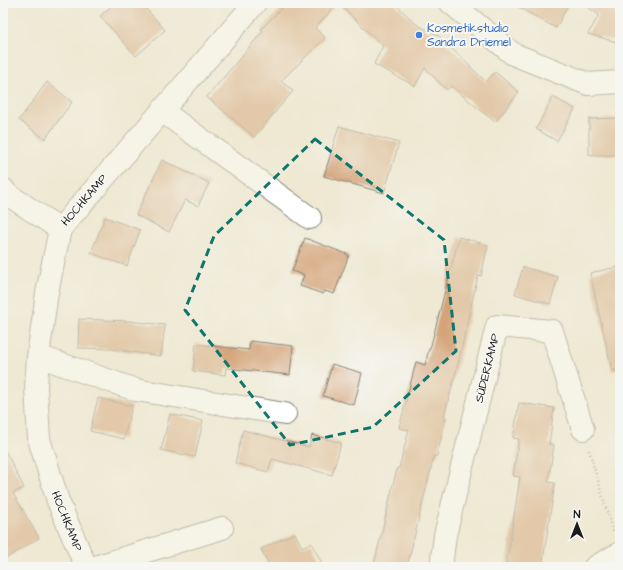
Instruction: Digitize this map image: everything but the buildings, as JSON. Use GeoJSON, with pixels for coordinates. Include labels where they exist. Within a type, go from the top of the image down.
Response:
{"type":"FeatureCollection","features":[{"type":"Feature","properties":{"kind":"street","name":"HOCHKAMP"},"geometry":{"type":"LineString","coordinates":[[86,567],[58,501],[38,439],[36,388],[38,356],[47,293],[60,229],[255,3]]}},
{"type":"Feature","properties":{"kind":"street"},"geometry":{"type":"LineString","coordinates":[[451,3],[513,54],[588,84],[620,82]]}},
{"type":"Feature","properties":{"kind":"street"},"geometry":{"type":"LineString","coordinates":[[162,111],[310,218]]}},
{"type":"Feature","properties":{"kind":"street"},"geometry":{"type":"LineString","coordinates":[[3,189],[7,194],[60,229]]}},
{"type":"Feature","properties":{"kind":"street","name":"SÜDERKAMP"},"geometry":{"type":"LineString","coordinates":[[441,567],[445,535],[497,326],[552,331],[583,429]]}},
{"type":"Feature","properties":{"kind":"street"},"geometry":{"type":"LineString","coordinates":[[38,356],[136,390],[285,414]]}},
{"type":"Feature","properties":{"kind":"street"},"geometry":{"type":"LineString","coordinates":[[95,567],[222,528]]}},
{"type":"Feature","properties":{"kind":"street"},"geometry":{"type":"LineString","coordinates":[[595,567],[617,544]]}},
{"type":"Feature","properties":{"kind":"path"},"geometry":{"type":"LineString","coordinates":[[583,429],[611,528],[617,544]]}},
{"type":"Feature","properties":{"kind":"highlighted area"},"geometry":{"type":"Polygon","coordinates":[[[315,139],[444,240],[456,351],[373,427],[290,445],[185,310],[214,236],[315,139]]]}},
{"type":"Feature","properties":{"kind":"place","name":"Kosmetikstudio Sandra Driemel"},"geometry":{"type":"Point","coordinates":[419,35]}}]}
